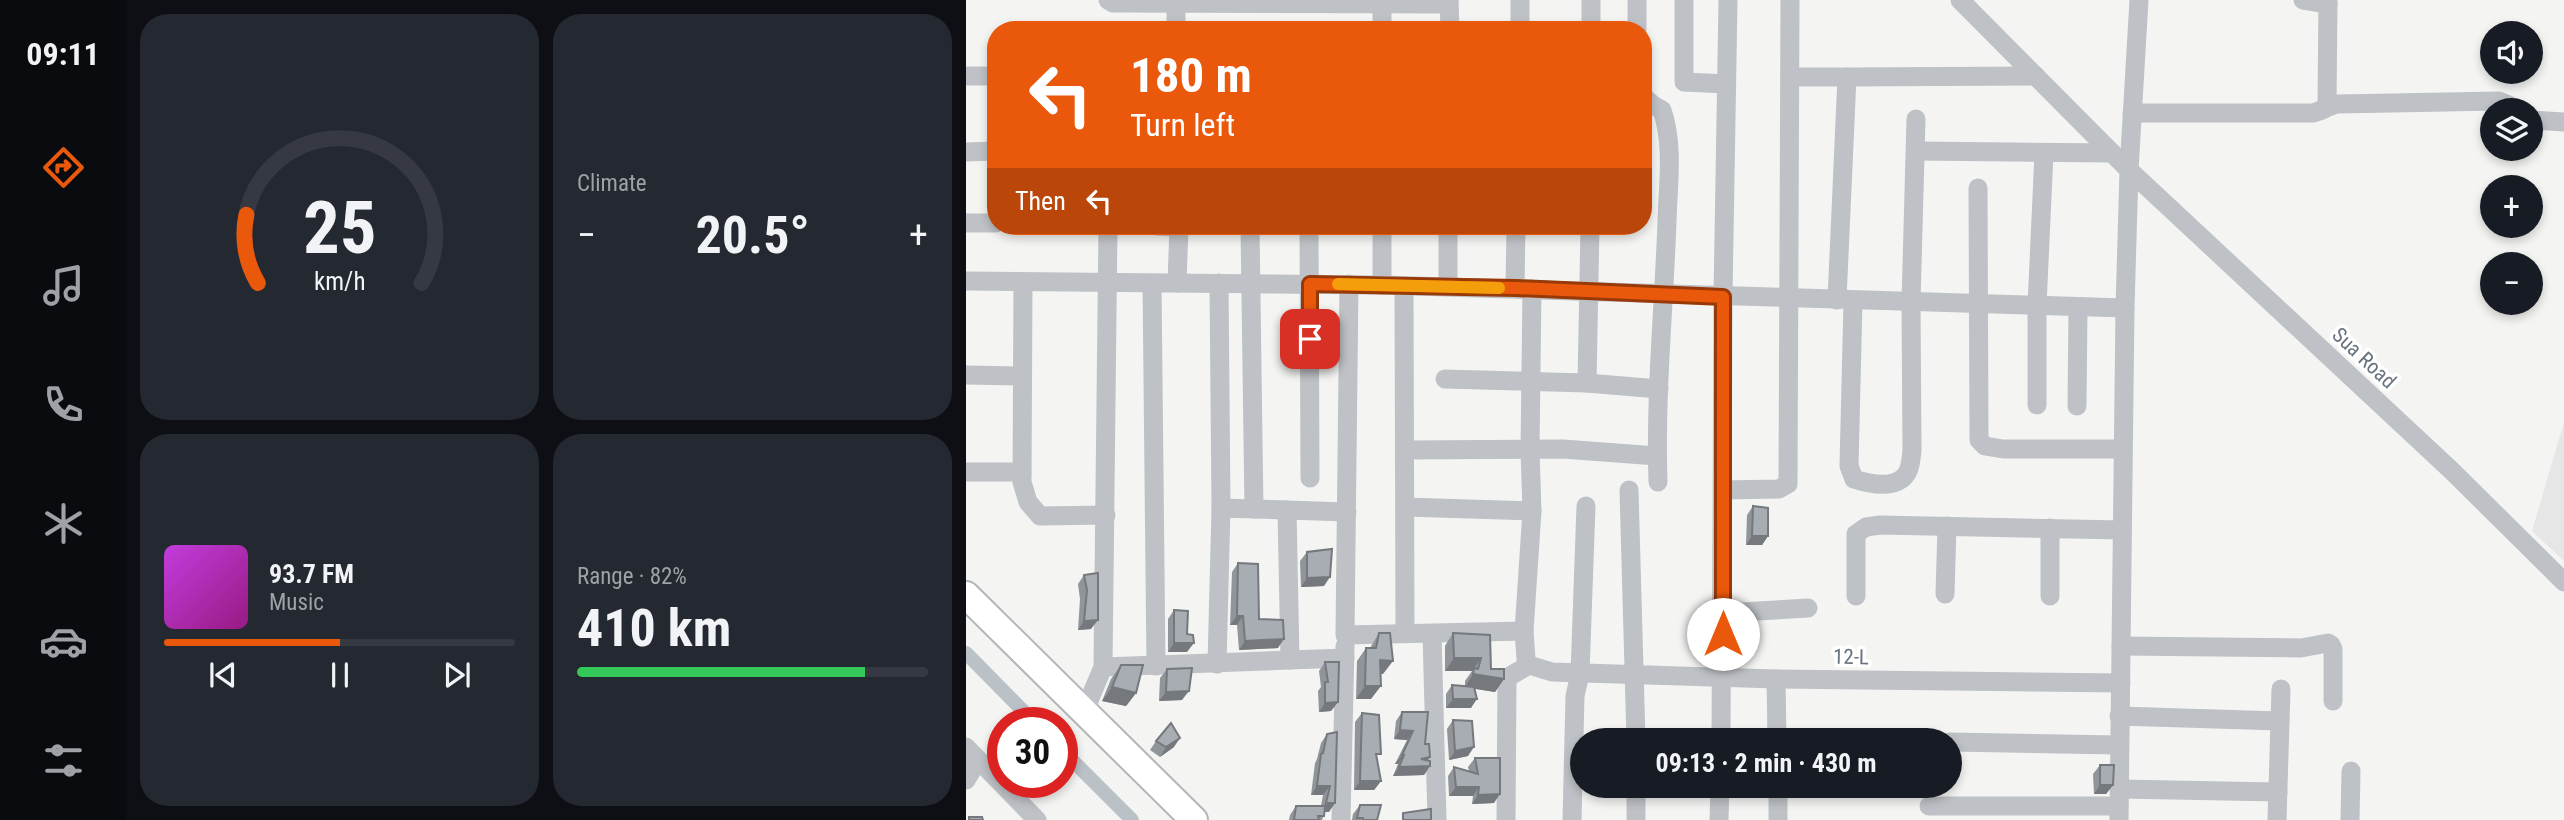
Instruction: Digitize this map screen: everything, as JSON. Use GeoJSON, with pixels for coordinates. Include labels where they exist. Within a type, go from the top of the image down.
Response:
{"type":"FeatureCollection","features":[{"type":"Feature","properties":{"kind":"highway"},"geometry":{"type":"LineString","coordinates":[[966,594],[1194,820]]}},
{"type":"Feature","properties":{"kind":"highway"},"geometry":{"type":"LineString","coordinates":[[966,615],[1173,820]]}},
{"type":"Feature","properties":{"kind":"street"},"geometry":{"type":"LineString","coordinates":[[1108,0],[1113,3],[1449,2],[1450,21]]}},
{"type":"Feature","properties":{"kind":"street"},"geometry":{"type":"LineString","coordinates":[[1520,0],[1520,21]]}},
{"type":"Feature","properties":{"kind":"street"},"geometry":{"type":"LineString","coordinates":[[1591,0],[1591,21]]}},
{"type":"Feature","properties":{"kind":"street"},"geometry":{"type":"LineString","coordinates":[[1637,0],[1637,21]]}},
{"type":"Feature","properties":{"kind":"street"},"geometry":{"type":"LineString","coordinates":[[1684,0],[1684,82],[1726,84]]}},
{"type":"Feature","properties":{"kind":"street"},"geometry":{"type":"LineString","coordinates":[[1721,728],[1723,297],[1728,0]]}},
{"type":"Feature","properties":{"kind":"street"},"geometry":{"type":"LineString","coordinates":[[1723,490],[1779,489],[1788,484],[1790,0]]}},
{"type":"Feature","properties":{"kind":"street","name":"Sua Road"},"geometry":{"type":"LineString","coordinates":[[1960,0],[2129,170],[2452,471],[2564,582]]}},
{"type":"Feature","properties":{"kind":"street"},"geometry":{"type":"LineString","coordinates":[[2119,805],[2125,308],[2129,170],[2139,0]]}},
{"type":"Feature","properties":{"kind":"street"},"geometry":{"type":"LineString","coordinates":[[2303,0],[2328,2],[2327,106]]}},
{"type":"Feature","properties":{"kind":"street"},"geometry":{"type":"LineString","coordinates":[[1382,2],[1382,21]]}},
{"type":"Feature","properties":{"kind":"street"},"geometry":{"type":"LineString","coordinates":[[1176,3],[1176,21]]}},
{"type":"Feature","properties":{"kind":"street"},"geometry":{"type":"LineString","coordinates":[[966,76],[987,76]]}},
{"type":"Feature","properties":{"kind":"street"},"geometry":{"type":"LineString","coordinates":[[1790,77],[2036,76]]}},
{"type":"Feature","properties":{"kind":"street"},"geometry":{"type":"LineString","coordinates":[[1847,77],[1845,300],[1849,466],[1854,479],[1867,483],[1888,484],[1902,480],[1909,470],[1912,450],[1911,302],[1916,119]]}},
{"type":"Feature","properties":{"kind":"street"},"geometry":{"type":"LineString","coordinates":[[2132,113],[2313,113],[2322,111],[2327,106],[2480,102]]}},
{"type":"Feature","properties":{"kind":"street"},"geometry":{"type":"LineString","coordinates":[[1652,104],[1662,110],[1667,123],[1669,155],[1657,482]]}},
{"type":"Feature","properties":{"kind":"street"},"geometry":{"type":"LineString","coordinates":[[2543,121],[2564,122]]}},
{"type":"Feature","properties":{"kind":"street"},"geometry":{"type":"LineString","coordinates":[[966,152],[987,151]]}},
{"type":"Feature","properties":{"kind":"street"},"geometry":{"type":"LineString","coordinates":[[1916,151],[2112,153]]}},
{"type":"Feature","properties":{"kind":"street"},"geometry":{"type":"LineString","coordinates":[[2037,405],[2044,153]]}},
{"type":"Feature","properties":{"kind":"street"},"geometry":{"type":"LineString","coordinates":[[1978,188],[1979,440],[1985,446],[2003,449],[2123,449]]}},
{"type":"Feature","properties":{"kind":"street"},"geometry":{"type":"LineString","coordinates":[[966,223],[987,223]]}},
{"type":"Feature","properties":{"kind":"street"},"geometry":{"type":"LineString","coordinates":[[1085,710],[1103,667],[1108,235]]}},
{"type":"Feature","properties":{"kind":"street"},"geometry":{"type":"LineString","coordinates":[[1177,283],[1179,235]]}},
{"type":"Feature","properties":{"kind":"street"},"geometry":{"type":"LineString","coordinates":[[1250,235],[1254,509]]}},
{"type":"Feature","properties":{"kind":"street"},"geometry":{"type":"LineString","coordinates":[[1309,235],[1310,478]]}},
{"type":"Feature","properties":{"kind":"street"},"geometry":{"type":"LineString","coordinates":[[1382,235],[1382,285]]}},
{"type":"Feature","properties":{"kind":"street"},"geometry":{"type":"LineString","coordinates":[[1448,235],[1448,286]]}},
{"type":"Feature","properties":{"kind":"street"},"geometry":{"type":"LineString","coordinates":[[1506,820],[1507,682],[1510,676],[1530,665],[1525,659],[1524,631],[1532,511],[1532,382],[1517,235]]}},
{"type":"Feature","properties":{"kind":"street"},"geometry":{"type":"LineString","coordinates":[[1587,383],[1590,235]]}},
{"type":"Feature","properties":{"kind":"street"},"geometry":{"type":"LineString","coordinates":[[966,281],[1448,286],[2125,308]]}},
{"type":"Feature","properties":{"kind":"street"},"geometry":{"type":"LineString","coordinates":[[1023,282],[1021,482],[1028,502],[1040,516],[1106,515]]}},
{"type":"Feature","properties":{"kind":"street"},"geometry":{"type":"LineString","coordinates":[[1152,283],[1156,666]]}},
{"type":"Feature","properties":{"kind":"street"},"geometry":{"type":"LineString","coordinates":[[1217,664],[1221,508],[1219,283]]}},
{"type":"Feature","properties":{"kind":"street"},"geometry":{"type":"LineString","coordinates":[[1341,820],[1349,284]]}},
{"type":"Feature","properties":{"kind":"street"},"geometry":{"type":"LineString","coordinates":[[1404,286],[1405,633]]}},
{"type":"Feature","properties":{"kind":"street"},"geometry":{"type":"LineString","coordinates":[[2077,406],[2078,307]]}},
{"type":"Feature","properties":{"kind":"street"},"geometry":{"type":"LineString","coordinates":[[966,375],[1022,376]]}},
{"type":"Feature","properties":{"kind":"street"},"geometry":{"type":"LineString","coordinates":[[1445,379],[1587,383],[1659,390]]}},
{"type":"Feature","properties":{"kind":"street"},"geometry":{"type":"LineString","coordinates":[[1406,450],[1563,449],[1657,456]]}},
{"type":"Feature","properties":{"kind":"street"},"geometry":{"type":"LineString","coordinates":[[966,472],[1022,472]]}},
{"type":"Feature","properties":{"kind":"street"},"geometry":{"type":"LineString","coordinates":[[1629,490],[1636,728]]}},
{"type":"Feature","properties":{"kind":"street"},"geometry":{"type":"LineString","coordinates":[[1572,820],[1575,696],[1580,674],[1586,506]]}},
{"type":"Feature","properties":{"kind":"street"},"geometry":{"type":"LineString","coordinates":[[1405,507],[1532,511]]}},
{"type":"Feature","properties":{"kind":"street"},"geometry":{"type":"LineString","coordinates":[[1221,508],[1346,512]]}},
{"type":"Feature","properties":{"kind":"street"},"geometry":{"type":"LineString","coordinates":[[1287,510],[1290,660]]}},
{"type":"Feature","properties":{"kind":"street"},"geometry":{"type":"LineString","coordinates":[[1856,596],[1856,534],[1866,527],[1880,525],[2122,530]]}},
{"type":"Feature","properties":{"kind":"street"},"geometry":{"type":"LineString","coordinates":[[1945,594],[1947,526]]}},
{"type":"Feature","properties":{"kind":"street"},"geometry":{"type":"LineString","coordinates":[[2050,528],[2050,596]]}},
{"type":"Feature","properties":{"kind":"street"},"geometry":{"type":"LineString","coordinates":[[1723,613],[1808,608]]}},
{"type":"Feature","properties":{"kind":"street"},"geometry":{"type":"LineString","coordinates":[[1345,635],[1524,631]]}},
{"type":"Feature","properties":{"kind":"street"},"geometry":{"type":"LineString","coordinates":[[1432,634],[1437,820]]}},
{"type":"Feature","properties":{"kind":"street"},"geometry":{"type":"LineString","coordinates":[[2121,646],[2301,648],[2328,643],[2333,649],[2333,701]]}},
{"type":"Feature","properties":{"kind":"street"},"geometry":{"type":"LineString","coordinates":[[1103,667],[1345,657]]}},
{"type":"Feature","properties":{"kind":"street","name":"12-L"},"geometry":{"type":"LineString","coordinates":[[1530,665],[1552,672],[1636,676],[2120,683]]}},
{"type":"Feature","properties":{"kind":"street"},"geometry":{"type":"LineString","coordinates":[[1776,679],[1777,728]]}},
{"type":"Feature","properties":{"kind":"street"},"geometry":{"type":"LineString","coordinates":[[2277,820],[2281,689]]}},
{"type":"Feature","properties":{"kind":"street"},"geometry":{"type":"LineString","coordinates":[[2119,716],[2280,721]]}},
{"type":"Feature","properties":{"kind":"street"},"geometry":{"type":"LineString","coordinates":[[1962,742],[2118,745]]}},
{"type":"Feature","properties":{"kind":"street"},"geometry":{"type":"LineString","coordinates":[[966,780],[972,753]]}},
{"type":"Feature","properties":{"kind":"street"},"geometry":{"type":"LineString","coordinates":[[972,753],[1018,812],[1037,820]]}},
{"type":"Feature","properties":{"kind":"street"},"geometry":{"type":"LineString","coordinates":[[2350,820],[2351,771]]}},
{"type":"Feature","properties":{"kind":"street"},"geometry":{"type":"LineString","coordinates":[[1929,806],[2119,805],[2278,792]]}},
{"type":"Feature","properties":{"kind":"street"},"geometry":{"type":"LineString","coordinates":[[1636,798],[1636,820]]}},
{"type":"Feature","properties":{"kind":"street"},"geometry":{"type":"LineString","coordinates":[[1719,820],[1720,798]]}},
{"type":"Feature","properties":{"kind":"street"},"geometry":{"type":"LineString","coordinates":[[1778,798],[1778,820]]}},
{"type":"Feature","properties":{"kind":"shaded area"},"geometry":{"type":"Polygon","coordinates":[[[2564,422],[2564,561],[2532,531],[2564,422]]]}},
{"type":"Feature","properties":{"kind":"building"},"geometry":{"type":"Polygon","coordinates":[[[1753,506],[1768,508],[1768,536],[1752,536],[1753,506]]]}},
{"type":"Feature","properties":{"kind":"building"},"geometry":{"type":"Polygon","coordinates":[[[1332,549],[1330,577],[1307,578],[1307,552],[1332,549]]]}},
{"type":"Feature","properties":{"kind":"building"},"geometry":{"type":"Polygon","coordinates":[[[1238,563],[1258,564],[1259,619],[1283,620],[1284,639],[1245,641],[1243,616],[1237,616],[1238,563]]]}},
{"type":"Feature","properties":{"kind":"building"},"geometry":{"type":"Polygon","coordinates":[[[1098,573],[1098,620],[1084,621],[1087,590],[1084,575],[1098,573]]]}},
{"type":"Feature","properties":{"kind":"building"},"geometry":{"type":"Polygon","coordinates":[[[1174,610],[1188,611],[1187,634],[1193,635],[1194,643],[1174,643],[1174,610]]]}},
{"type":"Feature","properties":{"kind":"building"},"geometry":{"type":"Polygon","coordinates":[[[1379,633],[1390,633],[1393,661],[1380,660],[1381,686],[1365,686],[1366,648],[1376,648],[1379,633]]]}},
{"type":"Feature","properties":{"kind":"building"},"geometry":{"type":"Polygon","coordinates":[[[1453,633],[1490,635],[1491,669],[1504,669],[1504,679],[1473,674],[1474,668],[1478,669],[1481,658],[1454,658],[1453,633]]]}},
{"type":"Feature","properties":{"kind":"building"},"geometry":{"type":"Polygon","coordinates":[[[1325,662],[1339,662],[1338,702],[1325,703],[1325,682],[1328,682],[1325,662]]]}},
{"type":"Feature","properties":{"kind":"building"},"geometry":{"type":"Polygon","coordinates":[[[1121,665],[1143,665],[1136,693],[1112,687],[1121,665]]]}},
{"type":"Feature","properties":{"kind":"building"},"geometry":{"type":"Polygon","coordinates":[[[1192,668],[1189,691],[1166,692],[1167,669],[1192,668]]]}},
{"type":"Feature","properties":{"kind":"building"},"geometry":{"type":"Polygon","coordinates":[[[1452,685],[1474,687],[1477,699],[1453,699],[1452,685]]]}},
{"type":"Feature","properties":{"kind":"building"},"geometry":{"type":"Polygon","coordinates":[[[1402,712],[1428,712],[1425,744],[1429,744],[1430,757],[1421,759],[1430,761],[1430,766],[1399,767],[1413,731],[1400,730],[1402,712]]]}},
{"type":"Feature","properties":{"kind":"building"},"geometry":{"type":"Polygon","coordinates":[[[1362,713],[1379,715],[1381,754],[1376,754],[1381,781],[1360,781],[1362,713]]]}},
{"type":"Feature","properties":{"kind":"building"},"geometry":{"type":"Polygon","coordinates":[[[1453,720],[1472,721],[1474,747],[1455,751],[1453,720]]]}},
{"type":"Feature","properties":{"kind":"building"},"geometry":{"type":"Polygon","coordinates":[[[1171,723],[1180,738],[1166,747],[1156,741],[1171,723]]]}},
{"type":"Feature","properties":{"kind":"building"},"geometry":{"type":"Polygon","coordinates":[[[1337,732],[1335,803],[1326,803],[1330,786],[1317,786],[1321,754],[1327,734],[1337,732]]]}},
{"type":"Feature","properties":{"kind":"building"},"geometry":{"type":"Polygon","coordinates":[[[1475,758],[1500,758],[1500,794],[1478,795],[1479,787],[1456,787],[1454,767],[1478,774],[1475,758]]]}},
{"type":"Feature","properties":{"kind":"building"},"geometry":{"type":"Polygon","coordinates":[[[2100,765],[2114,765],[2113,785],[2100,785],[2100,765]]]}},
{"type":"Feature","properties":{"kind":"building"},"geometry":{"type":"Polygon","coordinates":[[[1360,805],[1381,805],[1377,820],[1357,818],[1360,805]]]}},
{"type":"Feature","properties":{"kind":"building"},"geometry":{"type":"Polygon","coordinates":[[[1296,806],[1325,806],[1324,816],[1318,816],[1319,820],[1294,820],[1296,806]]]}},
{"type":"Feature","properties":{"kind":"building"},"geometry":{"type":"Polygon","coordinates":[[[1431,809],[1431,820],[1403,820],[1403,813],[1431,809]]]}},
{"type":"Feature","properties":{"kind":"building"},"geometry":{"type":"Polygon","coordinates":[[[969,817],[982,817],[983,820],[969,820],[969,817]]]}},
{"type":"Feature","properties":{"kind":"waterway"},"geometry":{"type":"LineString","coordinates":[[966,653],[1019,707]]}},
{"type":"Feature","properties":{"kind":"waterway"},"geometry":{"type":"LineString","coordinates":[[1078,766],[1132,820]]}},
{"type":"Feature","properties":{"kind":"slow traffic"},"geometry":{"type":"LineString","coordinates":[[1338,284],[1499,288]]}},
{"type":"Feature","properties":{"kind":"route"},"geometry":{"type":"LineString","coordinates":[[1310,339],[1310,284],[1516,288],[1723,297],[1723,634]]}}]}
